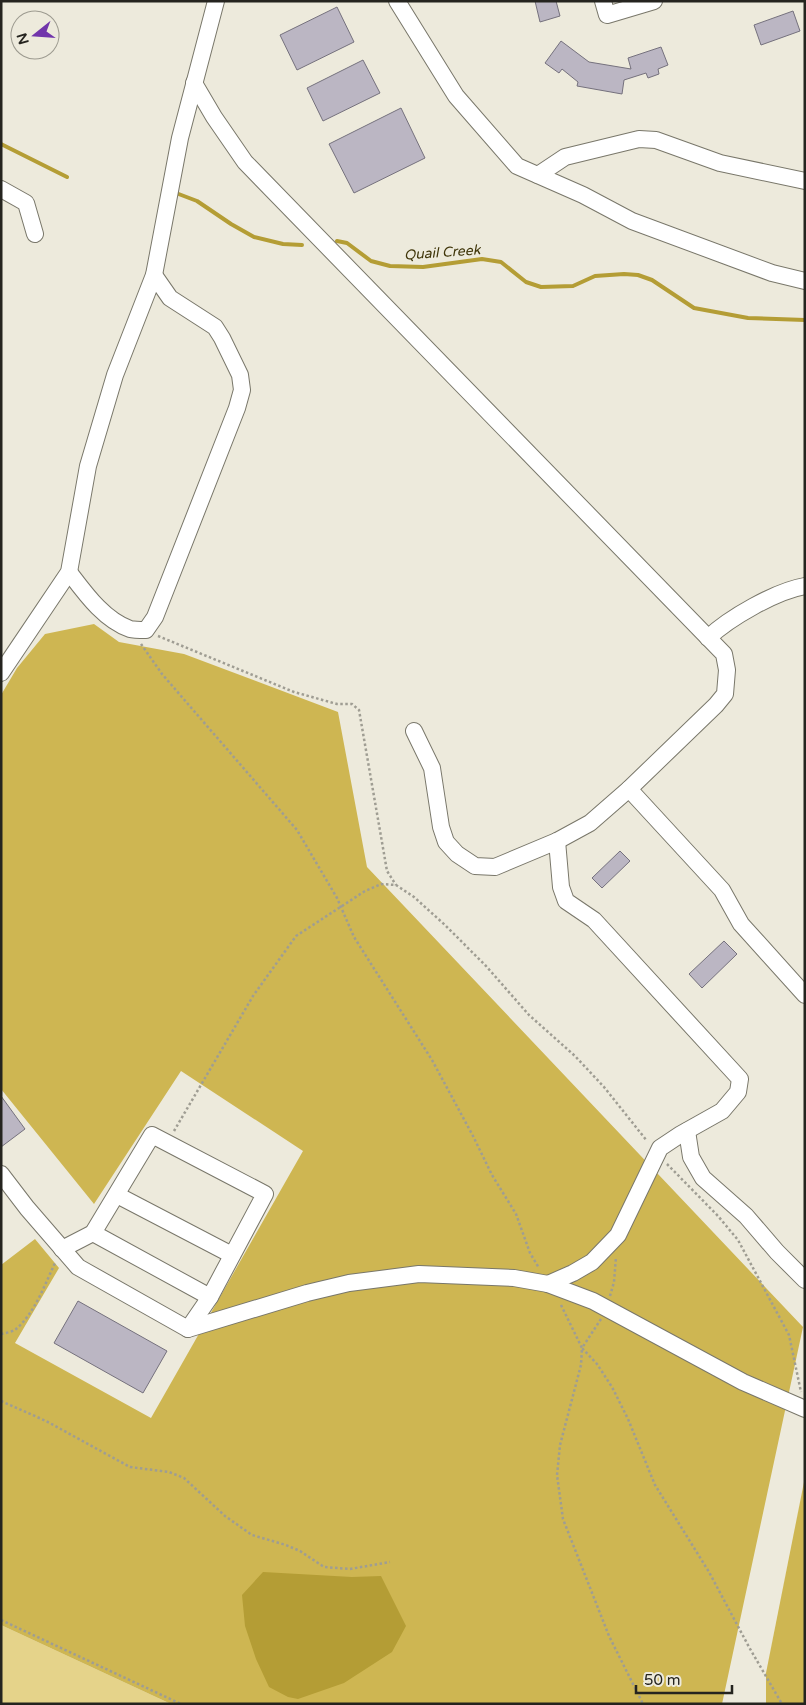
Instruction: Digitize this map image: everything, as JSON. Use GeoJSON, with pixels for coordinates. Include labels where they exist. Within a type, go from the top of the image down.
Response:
{"type":"FeatureCollection","features":[{"type":"Feature","properties":{"kind":"street"},"geometry":{"type":"LineString","coordinates":[[1,673],[69,572],[88,466],[115,375],[154,275],[180,138],[216,1]]}},
{"type":"Feature","properties":{"kind":"street"},"geometry":{"type":"LineString","coordinates":[[397,1],[456,96],[517,166],[583,195],[632,221],[772,273],[805,281]]}},
{"type":"Feature","properties":{"kind":"street"},"geometry":{"type":"LineString","coordinates":[[605,8],[654,1]]}},
{"type":"Feature","properties":{"kind":"street"},"geometry":{"type":"LineString","coordinates":[[194,83],[214,117],[245,162],[724,654],[726,670],[725,694],[629,789],[590,823],[557,841],[495,867],[475,866],[457,854],[446,842],[441,827],[432,768],[414,730]]}},
{"type":"Feature","properties":{"kind":"street"},"geometry":{"type":"LineString","coordinates":[[538,175],[565,157],[639,139],[656,140],[720,163],[805,181]]}},
{"type":"Feature","properties":{"kind":"street"},"geometry":{"type":"LineString","coordinates":[[1,189],[26,203],[35,234]]}},
{"type":"Feature","properties":{"kind":"street"},"geometry":{"type":"LineString","coordinates":[[69,572],[89,598],[111,618],[138,630],[155,617],[237,408],[242,390],[240,375],[222,338],[215,328],[170,298],[154,275]]}},
{"type":"Feature","properties":{"kind":"street"},"geometry":{"type":"LineString","coordinates":[[708,638],[718,629],[772,596],[805,586]]}},
{"type":"Feature","properties":{"kind":"street"},"geometry":{"type":"LineString","coordinates":[[629,789],[722,890],[741,924],[805,995]]}},
{"type":"Feature","properties":{"kind":"street"},"geometry":{"type":"LineString","coordinates":[[548,1284],[592,1262],[618,1235],[660,1148],[722,1111],[738,1092],[740,1079],[594,920],[566,901],[561,887],[557,841]]}},
{"type":"Feature","properties":{"kind":"street"},"geometry":{"type":"LineString","coordinates":[[687,1131],[691,1158],[703,1178],[746,1216],[777,1252],[805,1280]]}},
{"type":"Feature","properties":{"kind":"street"},"geometry":{"type":"LineString","coordinates":[[62,1249],[93,1233],[152,1135],[265,1194],[210,1297],[188,1329]]}},
{"type":"Feature","properties":{"kind":"street"},"geometry":{"type":"LineString","coordinates":[[1,1174],[27,1208],[78,1267],[188,1329],[306,1293],[349,1283],[419,1274],[514,1278],[548,1284],[593,1301],[744,1382],[804,1403]]}},
{"type":"Feature","properties":{"kind":"street"},"geometry":{"type":"LineString","coordinates":[[117,1195],[232,1255]]}},
{"type":"Feature","properties":{"kind":"street"},"geometry":{"type":"LineString","coordinates":[[93,1233],[210,1297]]}},
{"type":"Feature","properties":{"kind":"path"},"geometry":{"type":"LineString","coordinates":[[138,630],[189,648],[294,692],[337,704],[352,704],[359,710],[387,871],[396,885],[414,897],[445,925],[486,966],[529,1015],[581,1062],[604,1087],[657,1154],[718,1216],[738,1240],[789,1336],[804,1403]]}},
{"type":"Feature","properties":{"kind":"path"},"geometry":{"type":"LineString","coordinates":[[138,630],[162,674],[297,830],[341,907],[354,937],[436,1068],[492,1175],[516,1214],[530,1252],[548,1284]]}},
{"type":"Feature","properties":{"kind":"path"},"geometry":{"type":"LineString","coordinates":[[168,1143],[252,996],[296,936],[365,891],[381,884],[396,885]]}},
{"type":"Feature","properties":{"kind":"path"},"geometry":{"type":"LineString","coordinates":[[1,1334],[15,1330],[34,1307],[62,1249]]}},
{"type":"Feature","properties":{"kind":"path"},"geometry":{"type":"LineString","coordinates":[[560,1303],[582,1348],[598,1364],[612,1387],[628,1419],[655,1485],[694,1547],[782,1704]]}},
{"type":"Feature","properties":{"kind":"path"},"geometry":{"type":"LineString","coordinates":[[582,1348],[581,1365],[560,1445],[557,1475],[563,1520],[610,1636],[643,1704]]}},
{"type":"Feature","properties":{"kind":"path"},"geometry":{"type":"LineString","coordinates":[[1,1401],[46,1421],[130,1466],[169,1472],[184,1478],[225,1516],[252,1535],[286,1545],[324,1567],[350,1569],[390,1562]]}},
{"type":"Feature","properties":{"kind":"path"},"geometry":{"type":"LineString","coordinates":[[1,1620],[181,1704]]}},
{"type":"Feature","properties":{"kind":"shaded area"},"geometry":{"type":"Polygon","coordinates":[[[94,624],[119,642],[184,654],[338,712],[367,867],[803,1327],[722,1704],[171,1704],[1,1625],[1,1265],[35,1239],[59,1268],[15,1343],[151,1418],[303,1151],[181,1071],[94,1204],[1,1089],[1,695],[17,668],[45,634],[94,624]]]}},
{"type":"Feature","properties":{"kind":"shaded area"},"geometry":{"type":"Polygon","coordinates":[[[805,1477],[805,1704],[766,1704],[766,1673],[805,1477]]]}},
{"type":"Feature","properties":{"kind":"shaded area"},"geometry":{"type":"Polygon","coordinates":[[[263,1572],[352,1577],[381,1576],[406,1626],[392,1652],[344,1683],[298,1699],[288,1697],[269,1687],[256,1659],[245,1626],[242,1595],[263,1572]]]}},
{"type":"Feature","properties":{"kind":"shaded area"},"geometry":{"type":"Polygon","coordinates":[[[1,1625],[171,1704],[1,1704],[1,1625]]]}},
{"type":"Feature","properties":{"kind":"building"},"geometry":{"type":"Polygon","coordinates":[[[535,1],[556,1],[560,16],[540,22],[535,1]]]}},
{"type":"Feature","properties":{"kind":"building"},"geometry":{"type":"Polygon","coordinates":[[[337,7],[354,42],[297,70],[280,35],[337,7]]]}},
{"type":"Feature","properties":{"kind":"building"},"geometry":{"type":"Polygon","coordinates":[[[793,11],[800,31],[761,45],[754,25],[793,11]]]}},
{"type":"Feature","properties":{"kind":"building"},"geometry":{"type":"Polygon","coordinates":[[[561,41],[589,62],[631,69],[628,58],[661,47],[668,65],[658,69],[659,74],[648,78],[646,73],[624,80],[622,94],[577,86],[578,82],[562,69],[559,73],[545,63],[561,41]]]}},
{"type":"Feature","properties":{"kind":"building"},"geometry":{"type":"Polygon","coordinates":[[[363,60],[380,93],[323,121],[307,88],[363,60]]]}},
{"type":"Feature","properties":{"kind":"building"},"geometry":{"type":"Polygon","coordinates":[[[401,108],[425,158],[354,193],[329,144],[401,108]]]}},
{"type":"Feature","properties":{"kind":"building"},"geometry":{"type":"Polygon","coordinates":[[[620,851],[630,861],[602,888],[592,878],[620,851]]]}},
{"type":"Feature","properties":{"kind":"building"},"geometry":{"type":"Polygon","coordinates":[[[724,941],[737,954],[702,988],[689,974],[724,941]]]}},
{"type":"Feature","properties":{"kind":"building"},"geometry":{"type":"Polygon","coordinates":[[[1,1096],[25,1129],[1,1147],[1,1096]]]}},
{"type":"Feature","properties":{"kind":"building"},"geometry":{"type":"Polygon","coordinates":[[[78,1301],[167,1351],[143,1393],[54,1343],[78,1301]]]}},
{"type":"Feature","properties":{"kind":"waterway","name":"Quail Creek"},"geometry":{"type":"LineString","coordinates":[[1,144],[67,177]]}},
{"type":"Feature","properties":{"kind":"waterway","name":"Quail Creek"},"geometry":{"type":"LineString","coordinates":[[176,193],[197,201],[254,237],[283,244],[302,245]]}},
{"type":"Feature","properties":{"kind":"waterway","name":"Quail Creek"},"geometry":{"type":"LineString","coordinates":[[337,241],[347,243],[371,261],[390,266],[423,267],[482,259],[501,262],[526,282],[541,287],[573,286],[595,276],[638,275],[652,280],[694,308],[748,318],[805,320]]}}]}
